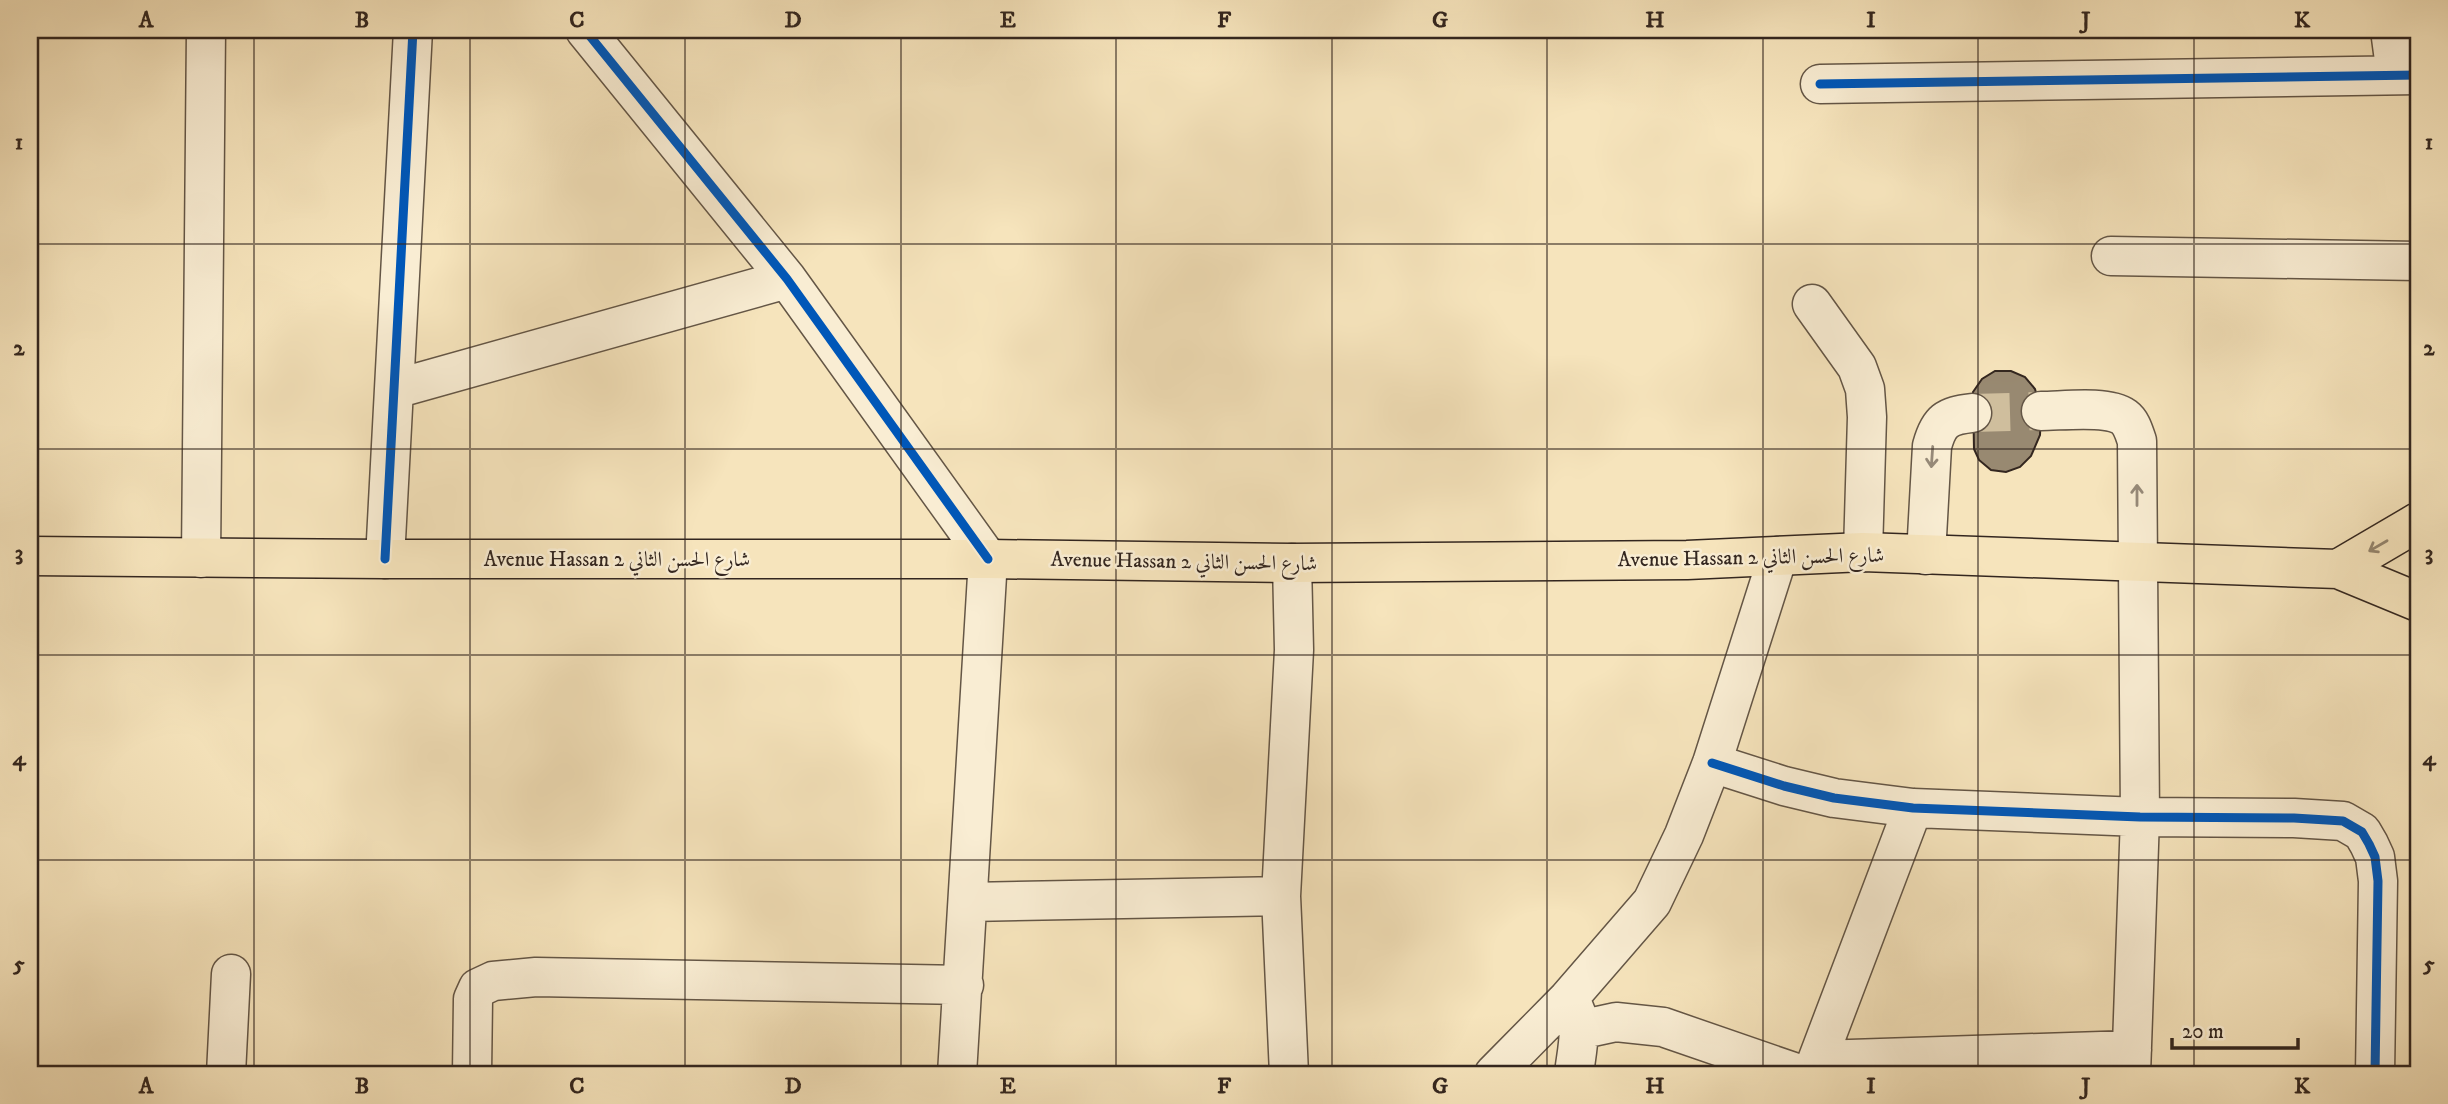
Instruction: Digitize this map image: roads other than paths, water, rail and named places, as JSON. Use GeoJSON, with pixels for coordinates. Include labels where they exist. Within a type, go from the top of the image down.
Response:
{"type":"FeatureCollection","features":[{"type":"Feature","properties":{"kind":"main road"},"geometry":{"type":"LineString","coordinates":[[2338,569],[2418,522]]}},
{"type":"Feature","properties":{"kind":"main road","name":"Avenue Hassan 2 شارع الحسن الثاني"},"geometry":{"type":"LineString","coordinates":[[30,556],[1292,562],[1688,560],[1863,552],[2137,564],[2338,569],[2418,602]]}},
{"type":"Feature","properties":{"kind":"street"},"geometry":{"type":"LineString","coordinates":[[201,558],[206,30]]}},
{"type":"Feature","properties":{"kind":"street"},"geometry":{"type":"LineString","coordinates":[[385,559],[413,30]]}},
{"type":"Feature","properties":{"kind":"street"},"geometry":{"type":"LineString","coordinates":[[585,30],[787,279],[988,559],[957,1074]]}},
{"type":"Feature","properties":{"kind":"street"},"geometry":{"type":"LineString","coordinates":[[1820,84],[2407,75],[2390,30]]}},
{"type":"Feature","properties":{"kind":"street"},"geometry":{"type":"LineString","coordinates":[[2111,256],[2418,261]]}},
{"type":"Feature","properties":{"kind":"street"},"geometry":{"type":"LineString","coordinates":[[395,389],[787,279]]}},
{"type":"Feature","properties":{"kind":"street"},"geometry":{"type":"LineString","coordinates":[[1812,304],[1857,366],[1865,389],[1867,417],[1863,552]]}},
{"type":"Feature","properties":{"kind":"street"},"geometry":{"type":"LineString","coordinates":[[1573,1014],[1663,1027],[1810,1070],[2132,1062],[2140,817],[2137,441],[2133,428],[2125,418],[2114,412],[2041,411]]}},
{"type":"Feature","properties":{"kind":"street"},"geometry":{"type":"LineString","coordinates":[[1926,555],[1936,433],[1941,424],[1950,418],[1972,413]]}},
{"type":"Feature","properties":{"kind":"street"},"geometry":{"type":"LineString","coordinates":[[1494,1074],[1573,1014],[1652,902],[1684,835],[1712,763],[1778,556]]}},
{"type":"Feature","properties":{"kind":"street"},"geometry":{"type":"LineString","coordinates":[[1289,1074],[1281,896],[1294,650],[1292,562]]}},
{"type":"Feature","properties":{"kind":"street"},"geometry":{"type":"LineString","coordinates":[[1712,763],[1809,792],[1913,808],[2140,817],[2325,818],[2343,821],[2362,832],[2375,857],[2378,881],[2375,1074]]}},
{"type":"Feature","properties":{"kind":"street"},"geometry":{"type":"LineString","coordinates":[[1810,1070],[1913,808]]}},
{"type":"Feature","properties":{"kind":"street"},"geometry":{"type":"LineString","coordinates":[[969,902],[1281,896]]}},
{"type":"Feature","properties":{"kind":"street"},"geometry":{"type":"LineString","coordinates":[[226,1074],[231,974]]}},
{"type":"Feature","properties":{"kind":"street"},"geometry":{"type":"LineString","coordinates":[[472,1074],[473,999],[478,988],[493,981],[536,977],[964,985]]}},
{"type":"Feature","properties":{"kind":"street"},"geometry":{"type":"LineString","coordinates":[[1573,1014],[1574,1074]]}},
{"type":"Feature","properties":{"kind":"tunnel"},"geometry":{"type":"LineString","coordinates":[[1972,413],[2041,411]]}}]}
